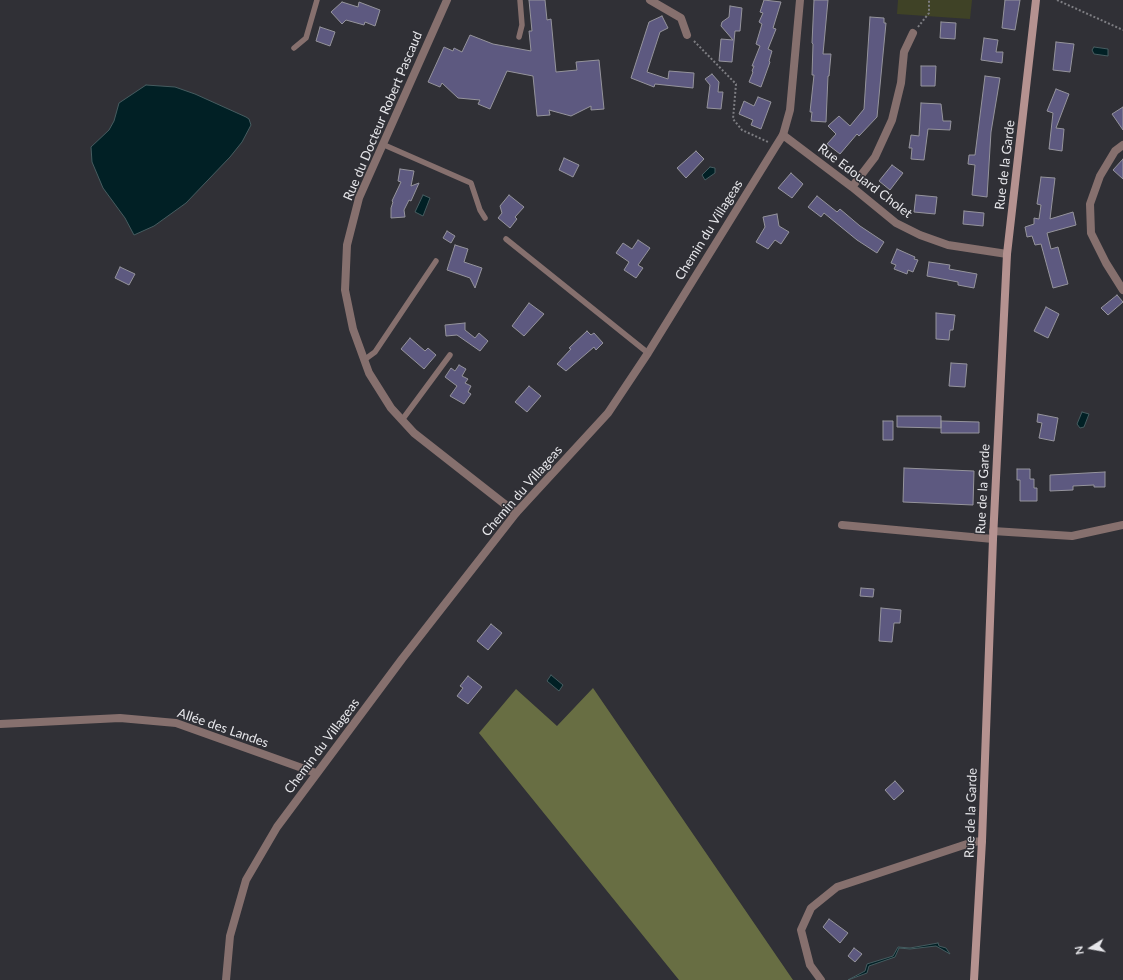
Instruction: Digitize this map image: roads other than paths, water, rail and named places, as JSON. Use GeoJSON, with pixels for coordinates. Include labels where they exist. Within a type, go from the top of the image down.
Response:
{"type":"FeatureCollection","features":[{"type":"Feature","properties":{"kind":"main road","name":"Rue de la Garde"},"geometry":{"type":"LineString","coordinates":[[974,980],[982,841],[993,535],[1007,254],[1036,0]]}},
{"type":"Feature","properties":{"kind":"street","name":"Rue du Docteur Robert Pascaud"},"geometry":{"type":"LineString","coordinates":[[447,0],[359,198],[347,246],[345,290],[353,329],[369,373],[391,408],[414,433],[516,513]]}},
{"type":"Feature","properties":{"kind":"street"},"geometry":{"type":"LineString","coordinates":[[650,0],[681,18],[687,35]]}},
{"type":"Feature","properties":{"kind":"street","name":"Chemin du Villageas"},"geometry":{"type":"LineString","coordinates":[[226,980],[230,936],[246,880],[277,827],[316,773],[516,513],[608,413],[648,353],[776,146],[783,134],[790,110],[800,0]]}},
{"type":"Feature","properties":{"kind":"street"},"geometry":{"type":"LineString","coordinates":[[852,187],[875,158],[892,120],[901,83],[904,52],[913,33]]}},
{"type":"Feature","properties":{"kind":"street","name":"Rue Edouard Cholet"},"geometry":{"type":"LineString","coordinates":[[783,134],[896,223],[920,235],[948,245],[1007,254]]}},
{"type":"Feature","properties":{"kind":"street"},"geometry":{"type":"LineString","coordinates":[[1123,145],[1115,151],[1100,176],[1090,204],[1090,233],[1123,290]]}},
{"type":"Feature","properties":{"kind":"street"},"geometry":{"type":"LineString","coordinates":[[842,525],[993,535],[1072,536],[1123,524]]}},
{"type":"Feature","properties":{"kind":"street","name":"Allée des Landes"},"geometry":{"type":"LineString","coordinates":[[0,724],[120,718],[176,723],[316,773]]}},
{"type":"Feature","properties":{"kind":"street"},"geometry":{"type":"LineString","coordinates":[[820,980],[810,965],[801,930],[811,908],[837,887],[973,842],[982,841]]}},
{"type":"Feature","properties":{"kind":"lane"},"geometry":{"type":"LineString","coordinates":[[294,48],[306,38],[317,0]]}},
{"type":"Feature","properties":{"kind":"lane"},"geometry":{"type":"LineString","coordinates":[[519,37],[522,25],[520,0]]}},
{"type":"Feature","properties":{"kind":"lane"},"geometry":{"type":"LineString","coordinates":[[382,144],[471,183],[480,210],[485,218]]}},
{"type":"Feature","properties":{"kind":"lane"},"geometry":{"type":"LineString","coordinates":[[506,239],[648,353]]}},
{"type":"Feature","properties":{"kind":"lane"},"geometry":{"type":"LineString","coordinates":[[364,360],[375,352],[436,262]]}},
{"type":"Feature","properties":{"kind":"lane"},"geometry":{"type":"LineString","coordinates":[[402,420],[450,355]]}},
{"type":"Feature","properties":{"kind":"water"},"geometry":{"type":"Polygon","coordinates":[[[1094,47],[1108,49],[1108,56],[1094,54],[1092,50],[1094,47]]]}},
{"type":"Feature","properties":{"kind":"water"},"geometry":{"type":"Polygon","coordinates":[[[146,85],[175,87],[195,94],[246,117],[249,119],[251,125],[242,142],[230,157],[186,203],[154,226],[134,235],[125,218],[103,188],[92,162],[91,147],[109,130],[114,121],[119,103],[146,85]]]}},
{"type":"Feature","properties":{"kind":"water"},"geometry":{"type":"Polygon","coordinates":[[[710,167],[715,168],[715,173],[705,180],[702,175],[710,167]]]}},
{"type":"Feature","properties":{"kind":"water"},"geometry":{"type":"Polygon","coordinates":[[[423,195],[430,198],[423,216],[415,212],[423,195]]]}},
{"type":"Feature","properties":{"kind":"water"},"geometry":{"type":"Polygon","coordinates":[[[1082,412],[1089,414],[1084,427],[1080,428],[1077,424],[1082,412]]]}},
{"type":"Feature","properties":{"kind":"water"},"geometry":{"type":"Polygon","coordinates":[[[551,675],[563,685],[559,691],[547,681],[551,675]]]}},
{"type":"Feature","properties":{"kind":"water"},"geometry":{"type":"Polygon","coordinates":[[[938,943],[939,946],[946,948],[950,954],[936,946],[910,949],[899,948],[895,957],[869,966],[867,973],[848,980],[865,971],[867,964],[893,956],[898,947],[910,948],[938,943]]]}}]}
